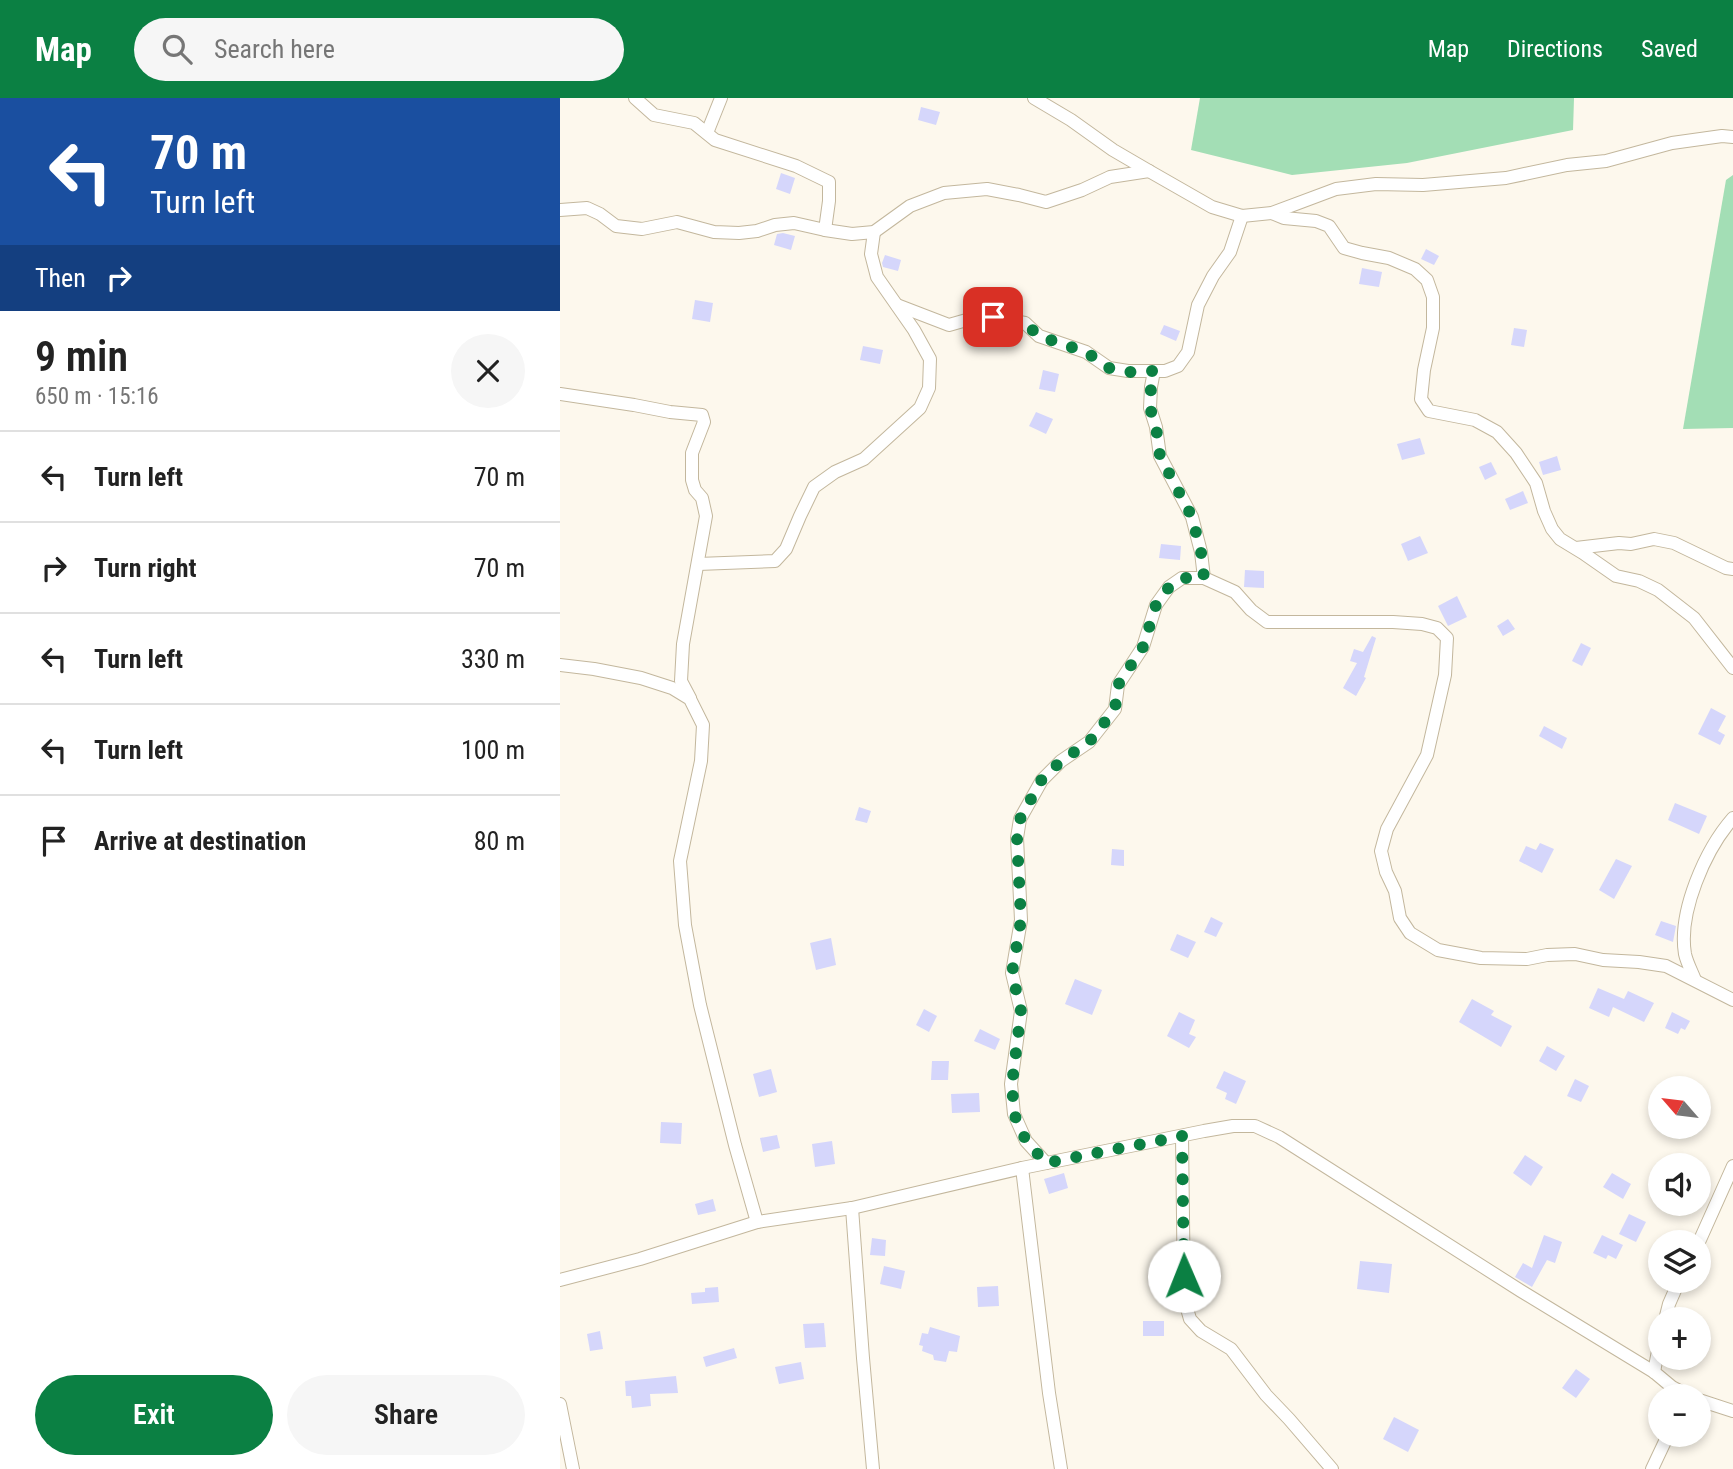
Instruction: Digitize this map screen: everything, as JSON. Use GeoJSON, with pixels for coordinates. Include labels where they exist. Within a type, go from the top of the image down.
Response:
{"type":"FeatureCollection","features":[{"type":"Feature","properties":{"kind":"street"},"geometry":{"type":"LineString","coordinates":[[635,98],[654,115],[694,122],[715,141],[796,166],[829,182],[825,230]]}},
{"type":"Feature","properties":{"kind":"street"},"geometry":{"type":"LineString","coordinates":[[707,133],[721,98]]}},
{"type":"Feature","properties":{"kind":"street"},"geometry":{"type":"LineString","coordinates":[[1034,98],[1113,150],[1212,207],[1242,216],[1272,213],[1336,190],[1376,184],[1423,185],[1506,178],[1567,165],[1605,162],[1672,143],[1733,137]]}},
{"type":"Feature","properties":{"kind":"street"},"geometry":{"type":"LineString","coordinates":[[560,210],[587,208],[615,226],[642,229],[677,222],[714,232],[739,233],[794,223],[852,234],[874,232],[910,206],[944,193],[987,189],[1046,202],[1110,177],[1149,171]]}},
{"type":"Feature","properties":{"kind":"street"},"geometry":{"type":"LineString","coordinates":[[1272,213],[1284,218],[1316,221],[1329,226],[1344,248],[1389,258],[1415,269],[1427,280],[1433,298],[1433,328],[1421,399],[1429,411],[1475,420],[1497,432],[1516,453],[1536,484],[1544,511],[1560,539],[1616,576],[1639,581],[1658,590],[1693,618],[1733,668]]}},
{"type":"Feature","properties":{"kind":"street"},"geometry":{"type":"LineString","coordinates":[[896,305],[949,325],[970,319],[993,317],[1025,323],[1039,336],[1086,352],[1109,368],[1128,372],[1165,371],[1178,366],[1188,352],[1198,305],[1213,276],[1230,252],[1242,216]]}},
{"type":"Feature","properties":{"kind":"street"},"geometry":{"type":"LineString","coordinates":[[698,564],[775,561],[786,549],[814,487],[835,472],[864,459],[920,408],[929,388],[930,359],[914,330],[877,277],[872,254],[874,232]]}},
{"type":"Feature","properties":{"kind":"street"},"geometry":{"type":"LineString","coordinates":[[1154,371],[1150,408],[1160,456],[1192,517],[1204,578]]}},
{"type":"Feature","properties":{"kind":"street"},"geometry":{"type":"LineString","coordinates":[[560,394],[702,415],[704,422],[692,453],[692,480],[695,490],[702,498],[706,516],[683,644],[681,681],[704,724],[701,761],[680,861],[685,925],[700,1005],[757,1223]]}},
{"type":"Feature","properties":{"kind":"street"},"geometry":{"type":"LineString","coordinates":[[1576,548],[1631,544],[1654,539],[1674,543],[1733,569]]}},
{"type":"Feature","properties":{"kind":"street"},"geometry":{"type":"LineString","coordinates":[[1046,1163],[1026,1141],[1014,1114],[1012,1084],[1021,1011],[1012,973],[1021,920],[1017,838],[1020,819],[1042,779],[1061,761],[1089,742],[1115,709],[1118,685],[1143,647],[1156,605],[1169,587],[1182,578],[1204,578],[1235,592],[1266,622],[1422,624],[1437,628],[1447,638],[1445,675],[1427,755],[1387,829],[1381,852],[1401,918],[1410,933],[1438,950],[1481,958],[1527,960],[1547,955],[1575,954],[1667,967],[1733,1000]]}},
{"type":"Feature","properties":{"kind":"street"},"geometry":{"type":"LineString","coordinates":[[560,665],[641,678],[671,688],[690,699]]}},
{"type":"Feature","properties":{"kind":"street"},"geometry":{"type":"LineString","coordinates":[[1695,980],[1685,956],[1684,933],[1689,901],[1709,854],[1733,818]]}},
{"type":"Feature","properties":{"kind":"street"},"geometry":{"type":"LineString","coordinates":[[560,1280],[757,1223],[852,1208],[1022,1168],[1233,1126],[1255,1126],[1279,1137],[1654,1372],[1668,1384]]}},
{"type":"Feature","properties":{"kind":"street"},"geometry":{"type":"LineString","coordinates":[[1182,1136],[1184,1298],[1190,1319],[1201,1331],[1231,1349],[1266,1395],[1332,1469]]}},
{"type":"Feature","properties":{"kind":"street"},"geometry":{"type":"LineString","coordinates":[[1704,1230],[1733,1166]]}},
{"type":"Feature","properties":{"kind":"street"},"geometry":{"type":"LineString","coordinates":[[1022,1168],[1049,1393],[1061,1469]]}},
{"type":"Feature","properties":{"kind":"street"},"geometry":{"type":"LineString","coordinates":[[852,1208],[873,1469]]}},
{"type":"Feature","properties":{"kind":"street"},"geometry":{"type":"LineString","coordinates":[[560,1404],[564,1444],[573,1469]]}},
{"type":"Feature","properties":{"kind":"street"},"geometry":{"type":"LineString","coordinates":[[1711,1404],[1733,1410]]}},
{"type":"Feature","properties":{"kind":"street"},"geometry":{"type":"LineString","coordinates":[[1652,1469],[1662,1447]]}},
{"type":"Feature","properties":{"kind":"green space"},"geometry":{"type":"Polygon","coordinates":[[[1200,98],[1574,98],[1573,130],[1407,163],[1292,175],[1191,150],[1200,98]]]}},
{"type":"Feature","properties":{"kind":"green space"},"geometry":{"type":"Polygon","coordinates":[[[1733,175],[1733,428],[1683,429],[1726,180],[1733,175]]]}},
{"type":"Feature","properties":{"kind":"building"},"geometry":{"type":"Polygon","coordinates":[[[921,107],[940,112],[936,125],[918,120],[921,107]]]}},
{"type":"Feature","properties":{"kind":"building"},"geometry":{"type":"Polygon","coordinates":[[[781,173],[795,178],[790,194],[776,189],[781,173]]]}},
{"type":"Feature","properties":{"kind":"building"},"geometry":{"type":"Polygon","coordinates":[[[777,234],[795,236],[791,250],[774,245],[777,234]]]}},
{"type":"Feature","properties":{"kind":"building"},"geometry":{"type":"Polygon","coordinates":[[[1426,249],[1439,256],[1434,265],[1421,259],[1426,249]]]}},
{"type":"Feature","properties":{"kind":"building"},"geometry":{"type":"Polygon","coordinates":[[[885,255],[901,260],[898,271],[883,267],[885,255]]]}},
{"type":"Feature","properties":{"kind":"building"},"geometry":{"type":"Polygon","coordinates":[[[1362,268],[1382,272],[1379,287],[1359,284],[1362,268]]]}},
{"type":"Feature","properties":{"kind":"building"},"geometry":{"type":"Polygon","coordinates":[[[695,300],[713,303],[710,322],[692,319],[695,300]]]}},
{"type":"Feature","properties":{"kind":"building"},"geometry":{"type":"Polygon","coordinates":[[[1164,325],[1180,331],[1176,341],[1160,334],[1164,325]]]}},
{"type":"Feature","properties":{"kind":"building"},"geometry":{"type":"Polygon","coordinates":[[[1514,328],[1527,330],[1524,347],[1511,345],[1514,328]]]}},
{"type":"Feature","properties":{"kind":"building"},"geometry":{"type":"Polygon","coordinates":[[[863,346],[883,350],[880,364],[860,360],[863,346]]]}},
{"type":"Feature","properties":{"kind":"building"},"geometry":{"type":"Polygon","coordinates":[[[1043,370],[1059,374],[1055,392],[1039,389],[1043,370]]]}},
{"type":"Feature","properties":{"kind":"building"},"geometry":{"type":"Polygon","coordinates":[[[1036,412],[1053,419],[1046,434],[1029,426],[1036,412]]]}},
{"type":"Feature","properties":{"kind":"building"},"geometry":{"type":"Polygon","coordinates":[[[1420,438],[1425,454],[1402,460],[1397,444],[1420,438]]]}},
{"type":"Feature","properties":{"kind":"building"},"geometry":{"type":"Polygon","coordinates":[[[1557,456],[1561,470],[1543,475],[1539,462],[1557,456]]]}},
{"type":"Feature","properties":{"kind":"building"},"geometry":{"type":"Polygon","coordinates":[[[1491,462],[1497,474],[1485,480],[1479,467],[1491,462]]]}},
{"type":"Feature","properties":{"kind":"building"},"geometry":{"type":"Polygon","coordinates":[[[1523,491],[1528,503],[1510,510],[1505,499],[1523,491]]]}},
{"type":"Feature","properties":{"kind":"building"},"geometry":{"type":"Polygon","coordinates":[[[1420,536],[1428,553],[1408,561],[1401,544],[1420,536]]]}},
{"type":"Feature","properties":{"kind":"building"},"geometry":{"type":"Polygon","coordinates":[[[1161,544],[1181,546],[1180,560],[1159,558],[1161,544]]]}},
{"type":"Feature","properties":{"kind":"building"},"geometry":{"type":"Polygon","coordinates":[[[1245,570],[1264,571],[1264,588],[1244,587],[1245,570]]]}},
{"type":"Feature","properties":{"kind":"building"},"geometry":{"type":"Polygon","coordinates":[[[1457,596],[1467,617],[1448,626],[1438,606],[1457,596]]]}},
{"type":"Feature","properties":{"kind":"building"},"geometry":{"type":"Polygon","coordinates":[[[1508,619],[1515,629],[1503,636],[1497,626],[1508,619]]]}},
{"type":"Feature","properties":{"kind":"building"},"geometry":{"type":"Polygon","coordinates":[[[1372,636],[1376,638],[1364,677],[1366,678],[1356,696],[1343,688],[1357,663],[1350,661],[1354,649],[1363,652],[1372,636]]]}},
{"type":"Feature","properties":{"kind":"building"},"geometry":{"type":"Polygon","coordinates":[[[1581,643],[1591,648],[1582,666],[1572,661],[1581,643]]]}},
{"type":"Feature","properties":{"kind":"building"},"geometry":{"type":"Polygon","coordinates":[[[1711,708],[1726,716],[1718,731],[1725,735],[1720,745],[1698,734],[1711,708]]]}},
{"type":"Feature","properties":{"kind":"building"},"geometry":{"type":"Polygon","coordinates":[[[1544,726],[1567,738],[1562,749],[1539,736],[1544,726]]]}},
{"type":"Feature","properties":{"kind":"building"},"geometry":{"type":"Polygon","coordinates":[[[1675,803],[1707,816],[1699,834],[1668,820],[1675,803]]]}},
{"type":"Feature","properties":{"kind":"building"},"geometry":{"type":"Polygon","coordinates":[[[859,807],[871,811],[867,823],[855,820],[859,807]]]}},
{"type":"Feature","properties":{"kind":"building"},"geometry":{"type":"Polygon","coordinates":[[[1540,843],[1554,849],[1542,873],[1519,861],[1526,846],[1536,850],[1540,843]]]}},
{"type":"Feature","properties":{"kind":"building"},"geometry":{"type":"Polygon","coordinates":[[[1112,849],[1124,850],[1124,866],[1111,865],[1112,849]]]}},
{"type":"Feature","properties":{"kind":"building"},"geometry":{"type":"Polygon","coordinates":[[[1616,859],[1632,866],[1614,899],[1599,890],[1616,859]]]}},
{"type":"Feature","properties":{"kind":"building"},"geometry":{"type":"Polygon","coordinates":[[[1211,917],[1223,923],[1216,937],[1204,932],[1211,917]]]}},
{"type":"Feature","properties":{"kind":"building"},"geometry":{"type":"Polygon","coordinates":[[[1661,921],[1676,926],[1673,942],[1655,935],[1661,921]]]}},
{"type":"Feature","properties":{"kind":"building"},"geometry":{"type":"Polygon","coordinates":[[[1177,934],[1196,942],[1188,958],[1170,950],[1177,934]]]}},
{"type":"Feature","properties":{"kind":"building"},"geometry":{"type":"Polygon","coordinates":[[[831,938],[836,965],[816,970],[810,943],[831,938]]]}},
{"type":"Feature","properties":{"kind":"building"},"geometry":{"type":"Polygon","coordinates":[[[1075,979],[1102,990],[1092,1015],[1065,1004],[1075,979]]]}},
{"type":"Feature","properties":{"kind":"building"},"geometry":{"type":"Polygon","coordinates":[[[1598,988],[1624,999],[1628,991],[1654,1003],[1644,1022],[1613,1007],[1609,1017],[1589,1008],[1598,988]]]}},
{"type":"Feature","properties":{"kind":"building"},"geometry":{"type":"Polygon","coordinates":[[[1472,999],[1494,1011],[1491,1015],[1512,1026],[1501,1047],[1459,1022],[1472,999]]]}},
{"type":"Feature","properties":{"kind":"building"},"geometry":{"type":"Polygon","coordinates":[[[924,1009],[937,1016],[929,1032],[916,1025],[924,1009]]]}},
{"type":"Feature","properties":{"kind":"building"},"geometry":{"type":"Polygon","coordinates":[[[1179,1012],[1195,1020],[1189,1034],[1196,1037],[1189,1048],[1167,1036],[1179,1012]]]}},
{"type":"Feature","properties":{"kind":"building"},"geometry":{"type":"Polygon","coordinates":[[[1672,1012],[1690,1021],[1685,1030],[1681,1028],[1678,1034],[1665,1028],[1672,1012]]]}},
{"type":"Feature","properties":{"kind":"building"},"geometry":{"type":"Polygon","coordinates":[[[980,1029],[1000,1039],[995,1050],[974,1041],[980,1029]]]}},
{"type":"Feature","properties":{"kind":"building"},"geometry":{"type":"Polygon","coordinates":[[[1547,1046],[1565,1056],[1556,1071],[1539,1061],[1547,1046]]]}},
{"type":"Feature","properties":{"kind":"building"},"geometry":{"type":"Polygon","coordinates":[[[932,1061],[949,1061],[948,1080],[931,1080],[932,1061]]]}},
{"type":"Feature","properties":{"kind":"building"},"geometry":{"type":"Polygon","coordinates":[[[771,1069],[777,1092],[759,1097],[753,1074],[771,1069]]]}},
{"type":"Feature","properties":{"kind":"building"},"geometry":{"type":"Polygon","coordinates":[[[1224,1071],[1246,1081],[1236,1104],[1225,1099],[1227,1093],[1216,1088],[1224,1071]]]}},
{"type":"Feature","properties":{"kind":"building"},"geometry":{"type":"Polygon","coordinates":[[[1575,1079],[1589,1086],[1581,1102],[1567,1096],[1575,1079]]]}},
{"type":"Feature","properties":{"kind":"building"},"geometry":{"type":"Polygon","coordinates":[[[979,1093],[980,1112],[952,1113],[951,1094],[979,1093]]]}},
{"type":"Feature","properties":{"kind":"building"},"geometry":{"type":"Polygon","coordinates":[[[661,1122],[682,1123],[681,1144],[660,1143],[661,1122]]]}},
{"type":"Feature","properties":{"kind":"building"},"geometry":{"type":"Polygon","coordinates":[[[777,1135],[780,1148],[763,1152],[760,1138],[777,1135]]]}},
{"type":"Feature","properties":{"kind":"building"},"geometry":{"type":"Polygon","coordinates":[[[832,1141],[835,1164],[815,1167],[812,1144],[832,1141]]]}},
{"type":"Feature","properties":{"kind":"building"},"geometry":{"type":"Polygon","coordinates":[[[1525,1155],[1543,1167],[1531,1186],[1513,1173],[1525,1155]]]}},
{"type":"Feature","properties":{"kind":"building"},"geometry":{"type":"Polygon","coordinates":[[[1064,1173],[1068,1188],[1049,1194],[1044,1179],[1064,1173]]]}},
{"type":"Feature","properties":{"kind":"building"},"geometry":{"type":"Polygon","coordinates":[[[1612,1173],[1631,1184],[1623,1199],[1603,1187],[1612,1173]]]}},
{"type":"Feature","properties":{"kind":"building"},"geometry":{"type":"Polygon","coordinates":[[[713,1199],[716,1211],[698,1215],[695,1204],[713,1199]]]}},
{"type":"Feature","properties":{"kind":"building"},"geometry":{"type":"Polygon","coordinates":[[[1629,1214],[1646,1222],[1636,1242],[1619,1234],[1629,1214]]]}},
{"type":"Feature","properties":{"kind":"building"},"geometry":{"type":"Polygon","coordinates":[[[1544,1235],[1562,1242],[1555,1263],[1547,1260],[1532,1287],[1515,1277],[1523,1263],[1532,1268],[1544,1235]]]}},
{"type":"Feature","properties":{"kind":"building"},"geometry":{"type":"Polygon","coordinates":[[[1602,1235],[1623,1245],[1616,1259],[1608,1255],[1606,1259],[1593,1253],[1602,1235]]]}},
{"type":"Feature","properties":{"kind":"building"},"geometry":{"type":"Polygon","coordinates":[[[872,1238],[886,1240],[885,1256],[870,1255],[872,1238]]]}},
{"type":"Feature","properties":{"kind":"building"},"geometry":{"type":"Polygon","coordinates":[[[1360,1261],[1392,1264],[1389,1293],[1357,1289],[1360,1261]]]}},
{"type":"Feature","properties":{"kind":"building"},"geometry":{"type":"Polygon","coordinates":[[[884,1266],[905,1271],[901,1289],[880,1284],[884,1266]]]}},
{"type":"Feature","properties":{"kind":"building"},"geometry":{"type":"Polygon","coordinates":[[[998,1286],[999,1306],[978,1307],[977,1287],[998,1286]]]}},
{"type":"Feature","properties":{"kind":"building"},"geometry":{"type":"Polygon","coordinates":[[[718,1287],[719,1302],[692,1304],[691,1293],[718,1287]]]}},
{"type":"Feature","properties":{"kind":"building"},"geometry":{"type":"Polygon","coordinates":[[[1143,1321],[1164,1321],[1164,1336],[1143,1336],[1143,1321]]]}},
{"type":"Feature","properties":{"kind":"building"},"geometry":{"type":"Polygon","coordinates":[[[824,1323],[826,1347],[805,1348],[803,1324],[824,1323]]]}},
{"type":"Feature","properties":{"kind":"building"},"geometry":{"type":"Polygon","coordinates":[[[930,1327],[960,1336],[957,1352],[949,1351],[946,1362],[934,1360],[933,1355],[922,1351],[923,1346],[919,1345],[922,1333],[928,1334],[930,1327]]]}},
{"type":"Feature","properties":{"kind":"building"},"geometry":{"type":"Polygon","coordinates":[[[600,1331],[603,1349],[590,1351],[587,1334],[600,1331]]]}},
{"type":"Feature","properties":{"kind":"building"},"geometry":{"type":"Polygon","coordinates":[[[734,1348],[737,1358],[706,1367],[703,1357],[734,1348]]]}},
{"type":"Feature","properties":{"kind":"building"},"geometry":{"type":"Polygon","coordinates":[[[801,1362],[804,1379],[779,1384],[775,1367],[801,1362]]]}},
{"type":"Feature","properties":{"kind":"building"},"geometry":{"type":"Polygon","coordinates":[[[1576,1369],[1590,1379],[1576,1398],[1562,1388],[1576,1369]]]}},
{"type":"Feature","properties":{"kind":"building"},"geometry":{"type":"Polygon","coordinates":[[[676,1376],[678,1393],[650,1394],[651,1406],[632,1408],[631,1396],[626,1396],[625,1381],[676,1376]]]}},
{"type":"Feature","properties":{"kind":"building"},"geometry":{"type":"Polygon","coordinates":[[[1394,1417],[1419,1430],[1408,1452],[1383,1439],[1394,1417]]]}},
{"type":"Feature","properties":{"kind":"route"},"geometry":{"type":"LineString","coordinates":[[993,317],[1025,323],[1039,336],[1086,352],[1109,368],[1128,372],[1154,371],[1150,408],[1160,456],[1192,517],[1201,552],[1204,578],[1182,578],[1169,587],[1156,605],[1143,647],[1118,685],[1115,709],[1089,742],[1061,761],[1042,779],[1020,819],[1017,838],[1021,920],[1012,973],[1021,1011],[1012,1084],[1014,1114],[1026,1141],[1046,1163],[1182,1136],[1184,1276]]}}]}
